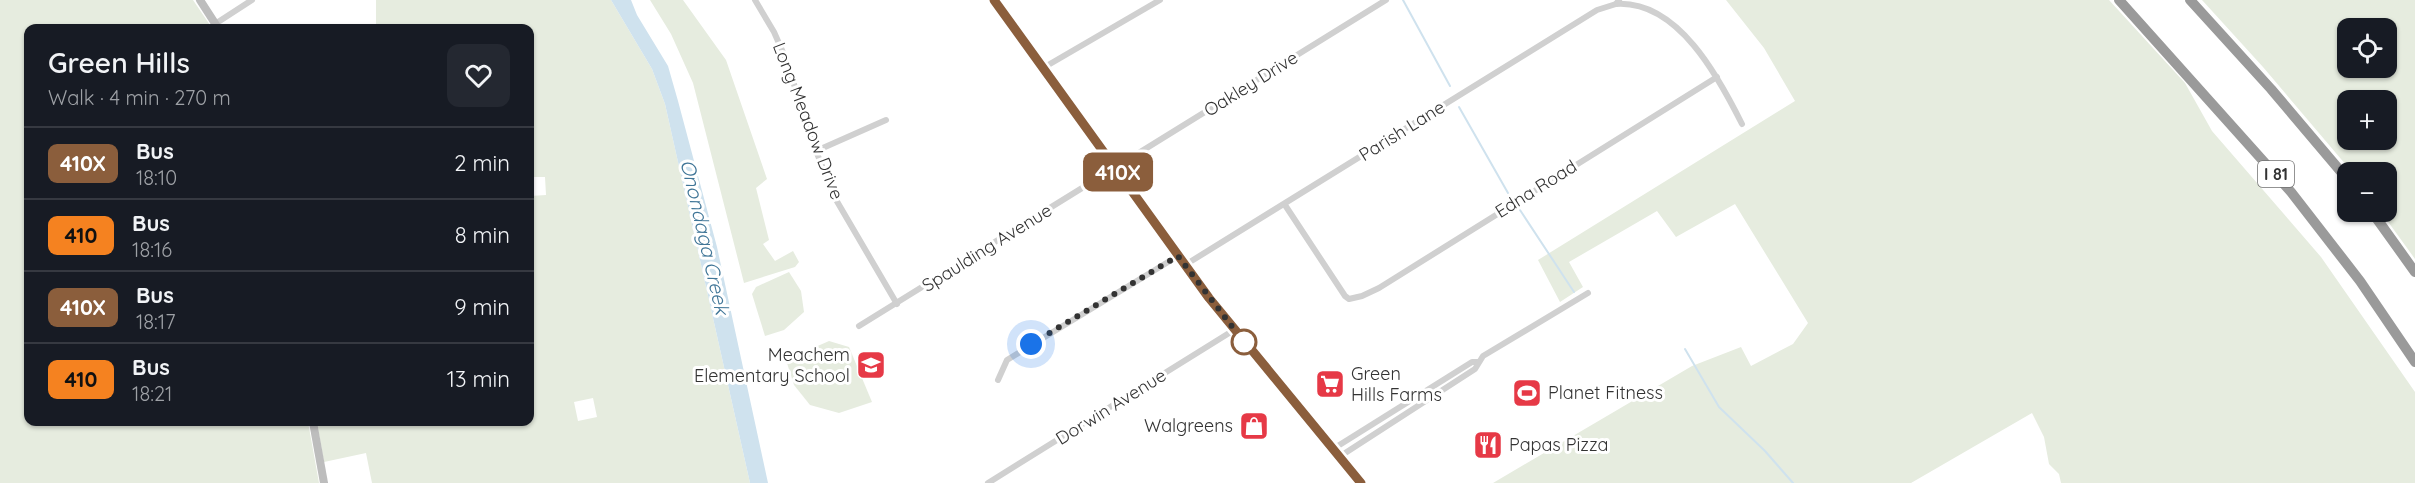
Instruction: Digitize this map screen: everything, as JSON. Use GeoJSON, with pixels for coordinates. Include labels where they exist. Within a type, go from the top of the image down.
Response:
{"type":"FeatureCollection","features":[{"type":"Feature","properties":{"kind":"highway","name":"I 81"},"geometry":{"type":"LineString","coordinates":[[2119,0],[2291,192],[2360,281],[2415,362]]}},
{"type":"Feature","properties":{"kind":"highway"},"geometry":{"type":"LineString","coordinates":[[2190,0],[2293,114],[2337,167]]}},
{"type":"Feature","properties":{"kind":"highway"},"geometry":{"type":"LineString","coordinates":[[2379,222],[2415,272]]}},
{"type":"Feature","properties":{"kind":"main road"},"geometry":{"type":"LineString","coordinates":[[200,0],[216,24]]}},
{"type":"Feature","properties":{"kind":"main road"},"geometry":{"type":"LineString","coordinates":[[994,0],[1185,266],[1234,330],[1361,483]]}},
{"type":"Feature","properties":{"kind":"main road"},"geometry":{"type":"LineString","coordinates":[[314,426],[324,483]]}},
{"type":"Feature","properties":{"kind":"street"},"geometry":{"type":"LineString","coordinates":[[220,24],[252,0]]}},
{"type":"Feature","properties":{"kind":"street","name":"Long Meadow Drive"},"geometry":{"type":"LineString","coordinates":[[755,0],[774,32],[785,57],[816,152],[835,198],[897,304]]}},
{"type":"Feature","properties":{"kind":"street"},"geometry":{"type":"LineString","coordinates":[[1043,68],[1160,0]]}},
{"type":"Feature","properties":{"kind":"street","name":"Oakley Drive"},"geometry":{"type":"LineString","coordinates":[[1115,168],[1386,0]]}},
{"type":"Feature","properties":{"kind":"street"},"geometry":{"type":"LineString","coordinates":[[1618,2],[1647,8],[1664,17],[1681,31],[1717,77],[1742,124]]}},
{"type":"Feature","properties":{"kind":"street","name":"Parish Lane"},"geometry":{"type":"LineString","coordinates":[[1185,266],[1597,10],[1618,2]]}},
{"type":"Feature","properties":{"kind":"street","name":"Edna Road"},"geometry":{"type":"LineString","coordinates":[[1285,205],[1345,296],[1353,298],[1379,288],[1717,77]]}},
{"type":"Feature","properties":{"kind":"street"},"geometry":{"type":"LineString","coordinates":[[816,152],[886,120]]}},
{"type":"Feature","properties":{"kind":"street","name":"Spaulding Avenue"},"geometry":{"type":"LineString","coordinates":[[859,326],[1115,168]]}},
{"type":"Feature","properties":{"kind":"street"},"geometry":{"type":"LineString","coordinates":[[998,380],[1007,360],[1178,256]]}},
{"type":"Feature","properties":{"kind":"street"},"geometry":{"type":"LineString","coordinates":[[1336,453],[1473,371],[1483,356],[1588,293]]}},
{"type":"Feature","properties":{"kind":"street","name":"Dorwin Avenue"},"geometry":{"type":"LineString","coordinates":[[993,482],[1234,330]]}},
{"type":"Feature","properties":{"kind":"shaded area"},"geometry":{"type":"Polygon","coordinates":[[[0,0],[193,0],[209,24],[24,24],[24,426],[309,426],[319,483],[0,483],[0,0]]]}},
{"type":"Feature","properties":{"kind":"shaded area"},"geometry":{"type":"Polygon","coordinates":[[[376,0],[611,0],[652,69],[665,104],[750,483],[372,483],[366,453],[324,462],[318,426],[534,426],[534,196],[546,195],[545,177],[534,177],[534,24],[376,24],[376,0]],[[593,398],[574,402],[578,421],[597,417],[593,398]]]}},
{"type":"Feature","properties":{"kind":"shaded area"},"geometry":{"type":"Polygon","coordinates":[[[650,0],[683,0],[726,60],[767,179],[756,188],[769,240],[763,244],[775,261],[793,251],[799,262],[795,267],[744,283],[693,83],[671,34],[650,0]]]}},
{"type":"Feature","properties":{"kind":"shaded area"},"geometry":{"type":"Polygon","coordinates":[[[1726,0],[2109,0],[2185,83],[2212,131],[2321,257],[2415,392],[2415,483],[2061,483],[2059,474],[2049,464],[2044,437],[2032,413],[1911,483],[1493,483],[1692,366],[1741,347],[1751,366],[1793,344],[1808,323],[1735,204],[1676,237],[1657,211],[1569,262],[1583,287],[1560,302],[1538,260],[1795,101],[1764,48],[1726,0]]]}},
{"type":"Feature","properties":{"kind":"shaded area"},"geometry":{"type":"Polygon","coordinates":[[[2202,0],[2415,0],[2415,259],[2388,222],[2397,222],[2397,162],[2344,162],[2263,67],[2202,0]]]}},
{"type":"Feature","properties":{"kind":"shaded area"},"geometry":{"type":"Polygon","coordinates":[[[789,272],[801,291],[804,312],[784,330],[765,336],[752,294],[756,287],[789,272]]]}},
{"type":"Feature","properties":{"kind":"shaded area"},"geometry":{"type":"Polygon","coordinates":[[[829,341],[849,347],[872,402],[839,413],[810,405],[794,385],[786,360],[829,341]]]}},
{"type":"Feature","properties":{"kind":"water","name":"Onondaga Creek"},"geometry":{"type":"Polygon","coordinates":[[[611,0],[631,0],[637,15],[668,66],[717,247],[768,483],[750,483],[665,104],[652,69],[611,0]]]}},
{"type":"Feature","properties":{"kind":"waterway"},"geometry":{"type":"LineString","coordinates":[[1403,0],[1450,86]]}},
{"type":"Feature","properties":{"kind":"waterway"},"geometry":{"type":"LineString","coordinates":[[1459,107],[1508,193]]}},
{"type":"Feature","properties":{"kind":"waterway"},"geometry":{"type":"LineString","coordinates":[[1520,210],[1574,292]]}},
{"type":"Feature","properties":{"kind":"waterway"},"geometry":{"type":"LineString","coordinates":[[1685,349],[1719,407],[1765,451],[1793,483]]}},
{"type":"Feature","properties":{"kind":"bus line","name":"410X"},"geometry":{"type":"LineString","coordinates":[[994,0],[1209,298],[1361,483]]}},
{"type":"Feature","properties":{"kind":"place","name":"Meachem Elementary School"},"geometry":{"type":"Point","coordinates":[871,365]}},
{"type":"Feature","properties":{"kind":"place","name":"Green Hills Farms"},"geometry":{"type":"Point","coordinates":[1330,384]}},
{"type":"Feature","properties":{"kind":"place","name":"Planet Fitness"},"geometry":{"type":"Point","coordinates":[1527,393]}},
{"type":"Feature","properties":{"kind":"place","name":"Walgreens"},"geometry":{"type":"Point","coordinates":[1254,426]}},
{"type":"Feature","properties":{"kind":"place","name":"Papas Pizza"},"geometry":{"type":"Point","coordinates":[1488,445]}},
{"type":"Feature","properties":{"kind":"route"},"geometry":{"type":"LineString","coordinates":[[1031,344],[1178,256],[1244,342]]}}]}
